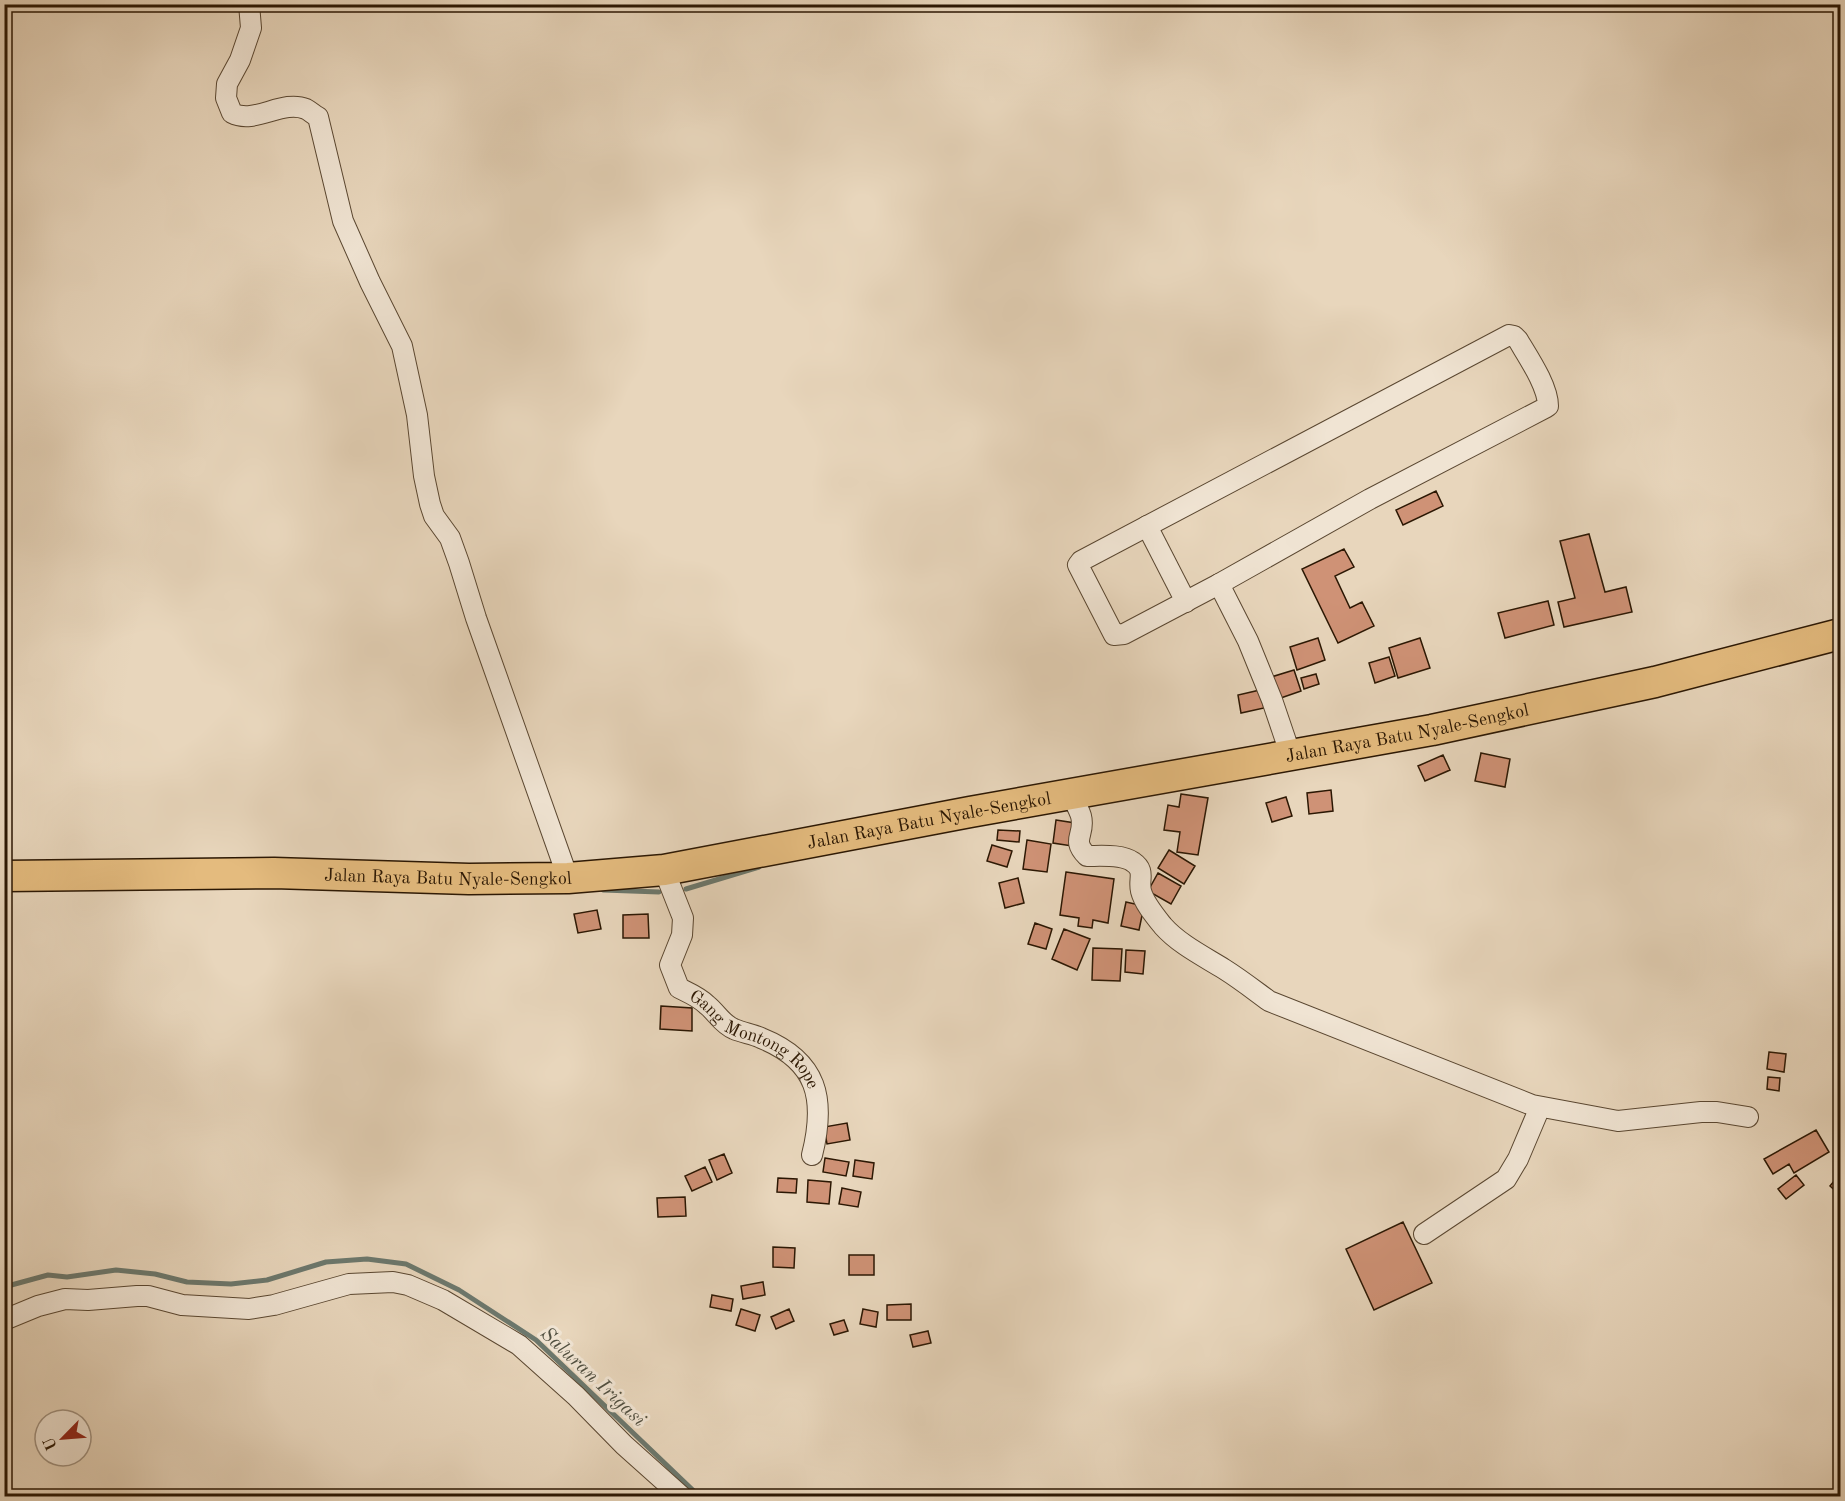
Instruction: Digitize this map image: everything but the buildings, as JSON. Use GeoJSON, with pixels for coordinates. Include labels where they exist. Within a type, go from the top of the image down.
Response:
{"type":"FeatureCollection","features":[{"type":"Feature","properties":{"kind":"main road","name":"Jalan Raya Batu Nyale-Sengkol"},"geometry":{"type":"LineString","coordinates":[[4,876],[274,873],[469,879],[568,878],[664,870],[1432,730],[1644,684],[1840,634]]}},
{"type":"Feature","properties":{"kind":"street"},"geometry":{"type":"LineString","coordinates":[[249,4],[250,28],[240,60],[227,84],[226,98],[232,113],[240,117],[292,107],[305,109],[318,117],[343,221],[369,282],[402,346],[417,415],[424,476],[430,504],[450,538],[459,562],[476,618],[568,878]]}},
{"type":"Feature","properties":{"kind":"street"},"geometry":{"type":"LineString","coordinates":[[1509,335],[1518,340],[1548,397],[1548,406],[1370,499],[1219,584],[1118,636],[1114,635],[1108,626],[1078,565],[1081,561],[1501,338],[1509,335]]}},
{"type":"Feature","properties":{"kind":"street"},"geometry":{"type":"LineString","coordinates":[[1147,526],[1186,602]]}},
{"type":"Feature","properties":{"kind":"street"},"geometry":{"type":"LineString","coordinates":[[1219,584],[1248,641],[1272,700],[1291,756]]}},
{"type":"Feature","properties":{"kind":"street"},"geometry":{"type":"LineString","coordinates":[[1071,794],[1081,818],[1079,848],[1088,856],[1121,857],[1133,862],[1143,874],[1141,890],[1165,928],[1184,944],[1239,978],[1269,1001],[1540,1107],[1618,1121],[1701,1112],[1748,1117]]}},
{"type":"Feature","properties":{"kind":"street","name":"Gang Montong Rope"},"geometry":{"type":"LineString","coordinates":[[664,870],[683,918],[682,935],[670,965],[679,988],[710,1006],[720,1019],[734,1029],[762,1038],[799,1059],[812,1078],[819,1116],[812,1155]]}},
{"type":"Feature","properties":{"kind":"street"},"geometry":{"type":"LineString","coordinates":[[1424,1234],[1506,1179],[1518,1159],[1540,1107]]}},
{"type":"Feature","properties":{"kind":"street"},"geometry":{"type":"LineString","coordinates":[[4,1320],[38,1306],[65,1299],[88,1300],[148,1296],[182,1305],[249,1309],[274,1305],[349,1284],[393,1282],[408,1285],[443,1300],[519,1345],[576,1396],[624,1445],[681,1497]]}},
{"type":"Feature","properties":{"kind":"waterway"},"geometry":{"type":"LineString","coordinates":[[686,889],[759,867]]}},
{"type":"Feature","properties":{"kind":"waterway"},"geometry":{"type":"LineString","coordinates":[[603,890],[659,892]]}},
{"type":"Feature","properties":{"kind":"waterway","name":"Saluran Irigasi"},"geometry":{"type":"LineString","coordinates":[[4,1287],[48,1275],[67,1277],[116,1270],[155,1274],[187,1282],[231,1284],[267,1280],[326,1262],[367,1259],[406,1264],[459,1290],[536,1340],[699,1496]]}}]}
